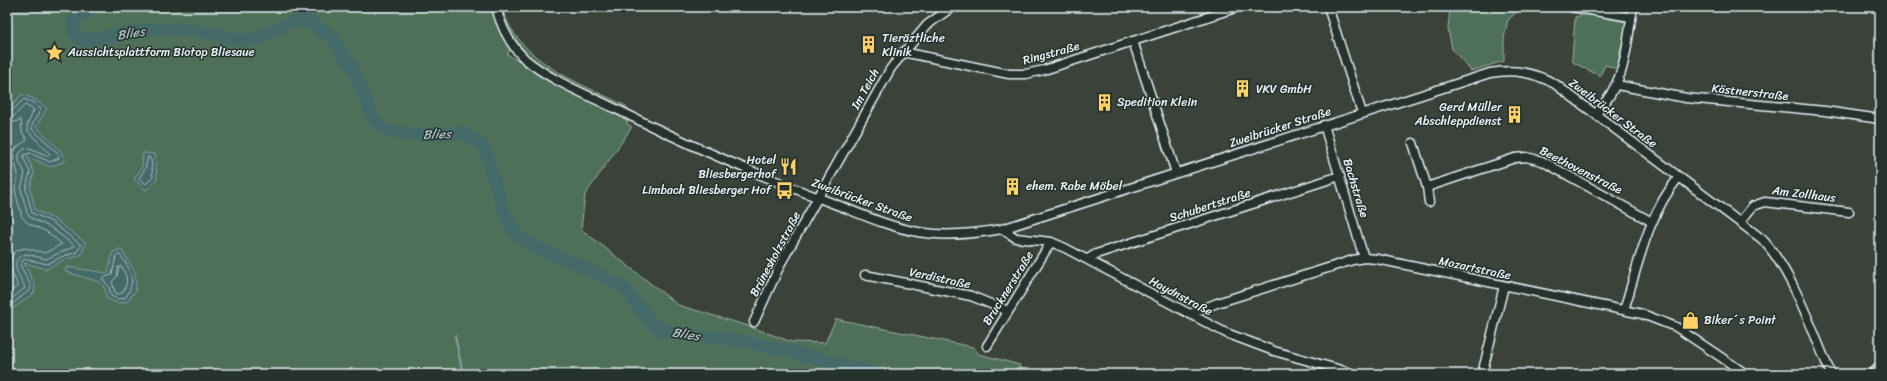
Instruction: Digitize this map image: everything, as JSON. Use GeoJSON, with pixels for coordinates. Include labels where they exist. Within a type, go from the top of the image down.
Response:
{"type":"FeatureCollection","features":[{"type":"Feature","properties":{"kind":"main road"},"geometry":{"type":"LineString","coordinates":[[1873,374],[1880,368]]}},
{"type":"Feature","properties":{"kind":"street","name":"Zweibrücker Straße"},"geometry":{"type":"LineString","coordinates":[[496,7],[499,19],[509,41],[531,63],[548,75],[709,153],[871,218],[917,232],[957,234],[1002,229],[1490,73],[1510,70],[1525,71],[1545,78],[1596,114],[1762,239],[1776,256],[1808,319],[1832,374]]}},
{"type":"Feature","properties":{"kind":"street","name":"Im Teich"},"geometry":{"type":"LineString","coordinates":[[819,198],[877,92],[903,52],[927,25],[952,7]]}},
{"type":"Feature","properties":{"kind":"street","name":"Ringstraße"},"geometry":{"type":"LineString","coordinates":[[903,52],[991,71],[1009,74],[1026,74],[1044,70],[1238,7]]}},
{"type":"Feature","properties":{"kind":"street"},"geometry":{"type":"LineString","coordinates":[[1328,7],[1362,113]]}},
{"type":"Feature","properties":{"kind":"street"},"geometry":{"type":"LineString","coordinates":[[1572,7],[1631,17]]}},
{"type":"Feature","properties":{"kind":"street"},"geometry":{"type":"LineString","coordinates":[[1596,114],[1617,85],[1626,58],[1633,7]]}},
{"type":"Feature","properties":{"kind":"street"},"geometry":{"type":"LineString","coordinates":[[1134,41],[1176,173]]}},
{"type":"Feature","properties":{"kind":"street","name":"Kästnerstraße"},"geometry":{"type":"LineString","coordinates":[[1617,85],[1686,98],[1825,111],[1880,119]]}},
{"type":"Feature","properties":{"kind":"street","name":"Bachstraße"},"geometry":{"type":"LineString","coordinates":[[1324,126],[1364,258]]}},
{"type":"Feature","properties":{"kind":"street"},"geometry":{"type":"LineString","coordinates":[[1413,143],[1428,187],[1429,202]]}},
{"type":"Feature","properties":{"kind":"street","name":"Beethovenstraße"},"geometry":{"type":"LineString","coordinates":[[1428,187],[1503,161],[1526,157],[1542,161],[1652,222]]}},
{"type":"Feature","properties":{"kind":"street","name":"Schubertstraße"},"geometry":{"type":"LineString","coordinates":[[1088,259],[1096,254],[1340,176]]}},
{"type":"Feature","properties":{"kind":"street"},"geometry":{"type":"LineString","coordinates":[[1624,310],[1652,222],[1671,187],[1679,177]]}},
{"type":"Feature","properties":{"kind":"street","name":"Brünesholzstraße"},"geometry":{"type":"LineString","coordinates":[[754,322],[781,263],[819,198]]}},
{"type":"Feature","properties":{"kind":"street","name":"Am Zollhaus"},"geometry":{"type":"LineString","coordinates":[[1740,222],[1753,206],[1765,202],[1849,212]]}},
{"type":"Feature","properties":{"kind":"street","name":"Haydnstraße"},"geometry":{"type":"LineString","coordinates":[[1002,229],[1016,238],[1051,242],[1088,259],[1242,340],[1355,374]]}},
{"type":"Feature","properties":{"kind":"street","name":"Brucknerstraße"},"geometry":{"type":"LineString","coordinates":[[987,346],[1051,242]]}},
{"type":"Feature","properties":{"kind":"street","name":"Mozartstraße"},"geometry":{"type":"LineString","coordinates":[[1190,314],[1216,303],[1311,272],[1364,258],[1624,310],[1655,318],[1676,327],[1746,374]]}},
{"type":"Feature","properties":{"kind":"street","name":"Verdistraße"},"geometry":{"type":"LineString","coordinates":[[865,275],[971,296],[1008,311]]}},
{"type":"Feature","properties":{"kind":"street"},"geometry":{"type":"LineString","coordinates":[[1482,374],[1504,286]]}},
{"type":"Feature","properties":{"kind":"green space"},"geometry":{"type":"Polygon","coordinates":[[[7,7],[493,7],[501,33],[510,48],[508,55],[628,119],[627,124],[632,127],[585,195],[581,229],[678,305],[748,326],[792,342],[825,343],[836,319],[973,347],[979,354],[1020,365],[1019,374],[7,374],[7,7]]]}},
{"type":"Feature","properties":{"kind":"green space"},"geometry":{"type":"Polygon","coordinates":[[[499,7],[502,7],[510,26],[521,42],[536,56],[552,68],[589,89],[626,106],[629,111],[556,77],[530,59],[520,49],[510,34],[499,7]]]}},
{"type":"Feature","properties":{"kind":"green space"},"geometry":{"type":"Polygon","coordinates":[[[1450,7],[1522,7],[1508,20],[1504,38],[1504,61],[1471,71],[1452,49],[1448,29],[1450,7]]]}},
{"type":"Feature","properties":{"kind":"green space"},"geometry":{"type":"Polygon","coordinates":[[[1587,14],[1626,22],[1617,69],[1605,65],[1600,76],[1574,63],[1572,60],[1575,17],[1587,14]]]}},
{"type":"Feature","properties":{"kind":"water"},"geometry":{"type":"Polygon","coordinates":[[[22,94],[34,99],[47,108],[36,127],[60,150],[65,161],[50,167],[27,156],[34,172],[30,188],[35,210],[54,219],[86,243],[81,255],[63,260],[47,269],[24,263],[35,286],[34,293],[7,313],[7,114],[9,109],[22,94]]]}},
{"type":"Feature","properties":{"kind":"water"},"geometry":{"type":"Polygon","coordinates":[[[143,153],[155,154],[157,179],[146,190],[134,179],[142,167],[143,153]]]}},
{"type":"Feature","properties":{"kind":"water"},"geometry":{"type":"Polygon","coordinates":[[[121,249],[135,272],[136,290],[127,302],[117,303],[107,299],[105,289],[100,282],[66,272],[66,267],[108,273],[113,252],[121,249]]]}},
{"type":"Feature","properties":{"kind":"waterway","name":"Blies"},"geometry":{"type":"LineString","coordinates":[[96,7],[79,16],[73,22],[74,32],[83,41],[145,30],[181,29],[207,32],[239,40],[253,40],[287,24],[299,20],[308,21],[332,37],[352,67],[374,120],[385,130],[414,135],[464,133],[483,145],[501,202],[511,226],[518,236],[538,249],[581,266],[623,287],[652,324],[661,330],[685,335],[730,339],[781,349],[877,374]]}},
{"type":"Feature","properties":{"kind":"waterway"},"geometry":{"type":"LineString","coordinates":[[455,336],[463,374]]}},
{"type":"Feature","properties":{"kind":"place","name":"Tieräztliche Klinik"},"geometry":{"type":"Point","coordinates":[869,45]}},
{"type":"Feature","properties":{"kind":"place","name":"Aussichtsplattform Biotop Bliesaue"},"geometry":{"type":"Point","coordinates":[55,52]}},
{"type":"Feature","properties":{"kind":"place","name":"VKV GmbH"},"geometry":{"type":"Point","coordinates":[1243,89]}},
{"type":"Feature","properties":{"kind":"place","name":"Spedition Klein"},"geometry":{"type":"Point","coordinates":[1104,102]}},
{"type":"Feature","properties":{"kind":"place","name":"Gerd Müller Abschleppdienst"},"geometry":{"type":"Point","coordinates":[1515,114]}},
{"type":"Feature","properties":{"kind":"place","name":"Hotel Bliesbergerhof"},"geometry":{"type":"Point","coordinates":[789,167]}},
{"type":"Feature","properties":{"kind":"place","name":"ehem. Rabe Möbel"},"geometry":{"type":"Point","coordinates":[1013,186]}},
{"type":"Feature","properties":{"kind":"place","name":"Limbach Bliesberger Hof"},"geometry":{"type":"Point","coordinates":[784,190]}},
{"type":"Feature","properties":{"kind":"place","name":"Biker´s Point"},"geometry":{"type":"Point","coordinates":[1691,320]}}]}
